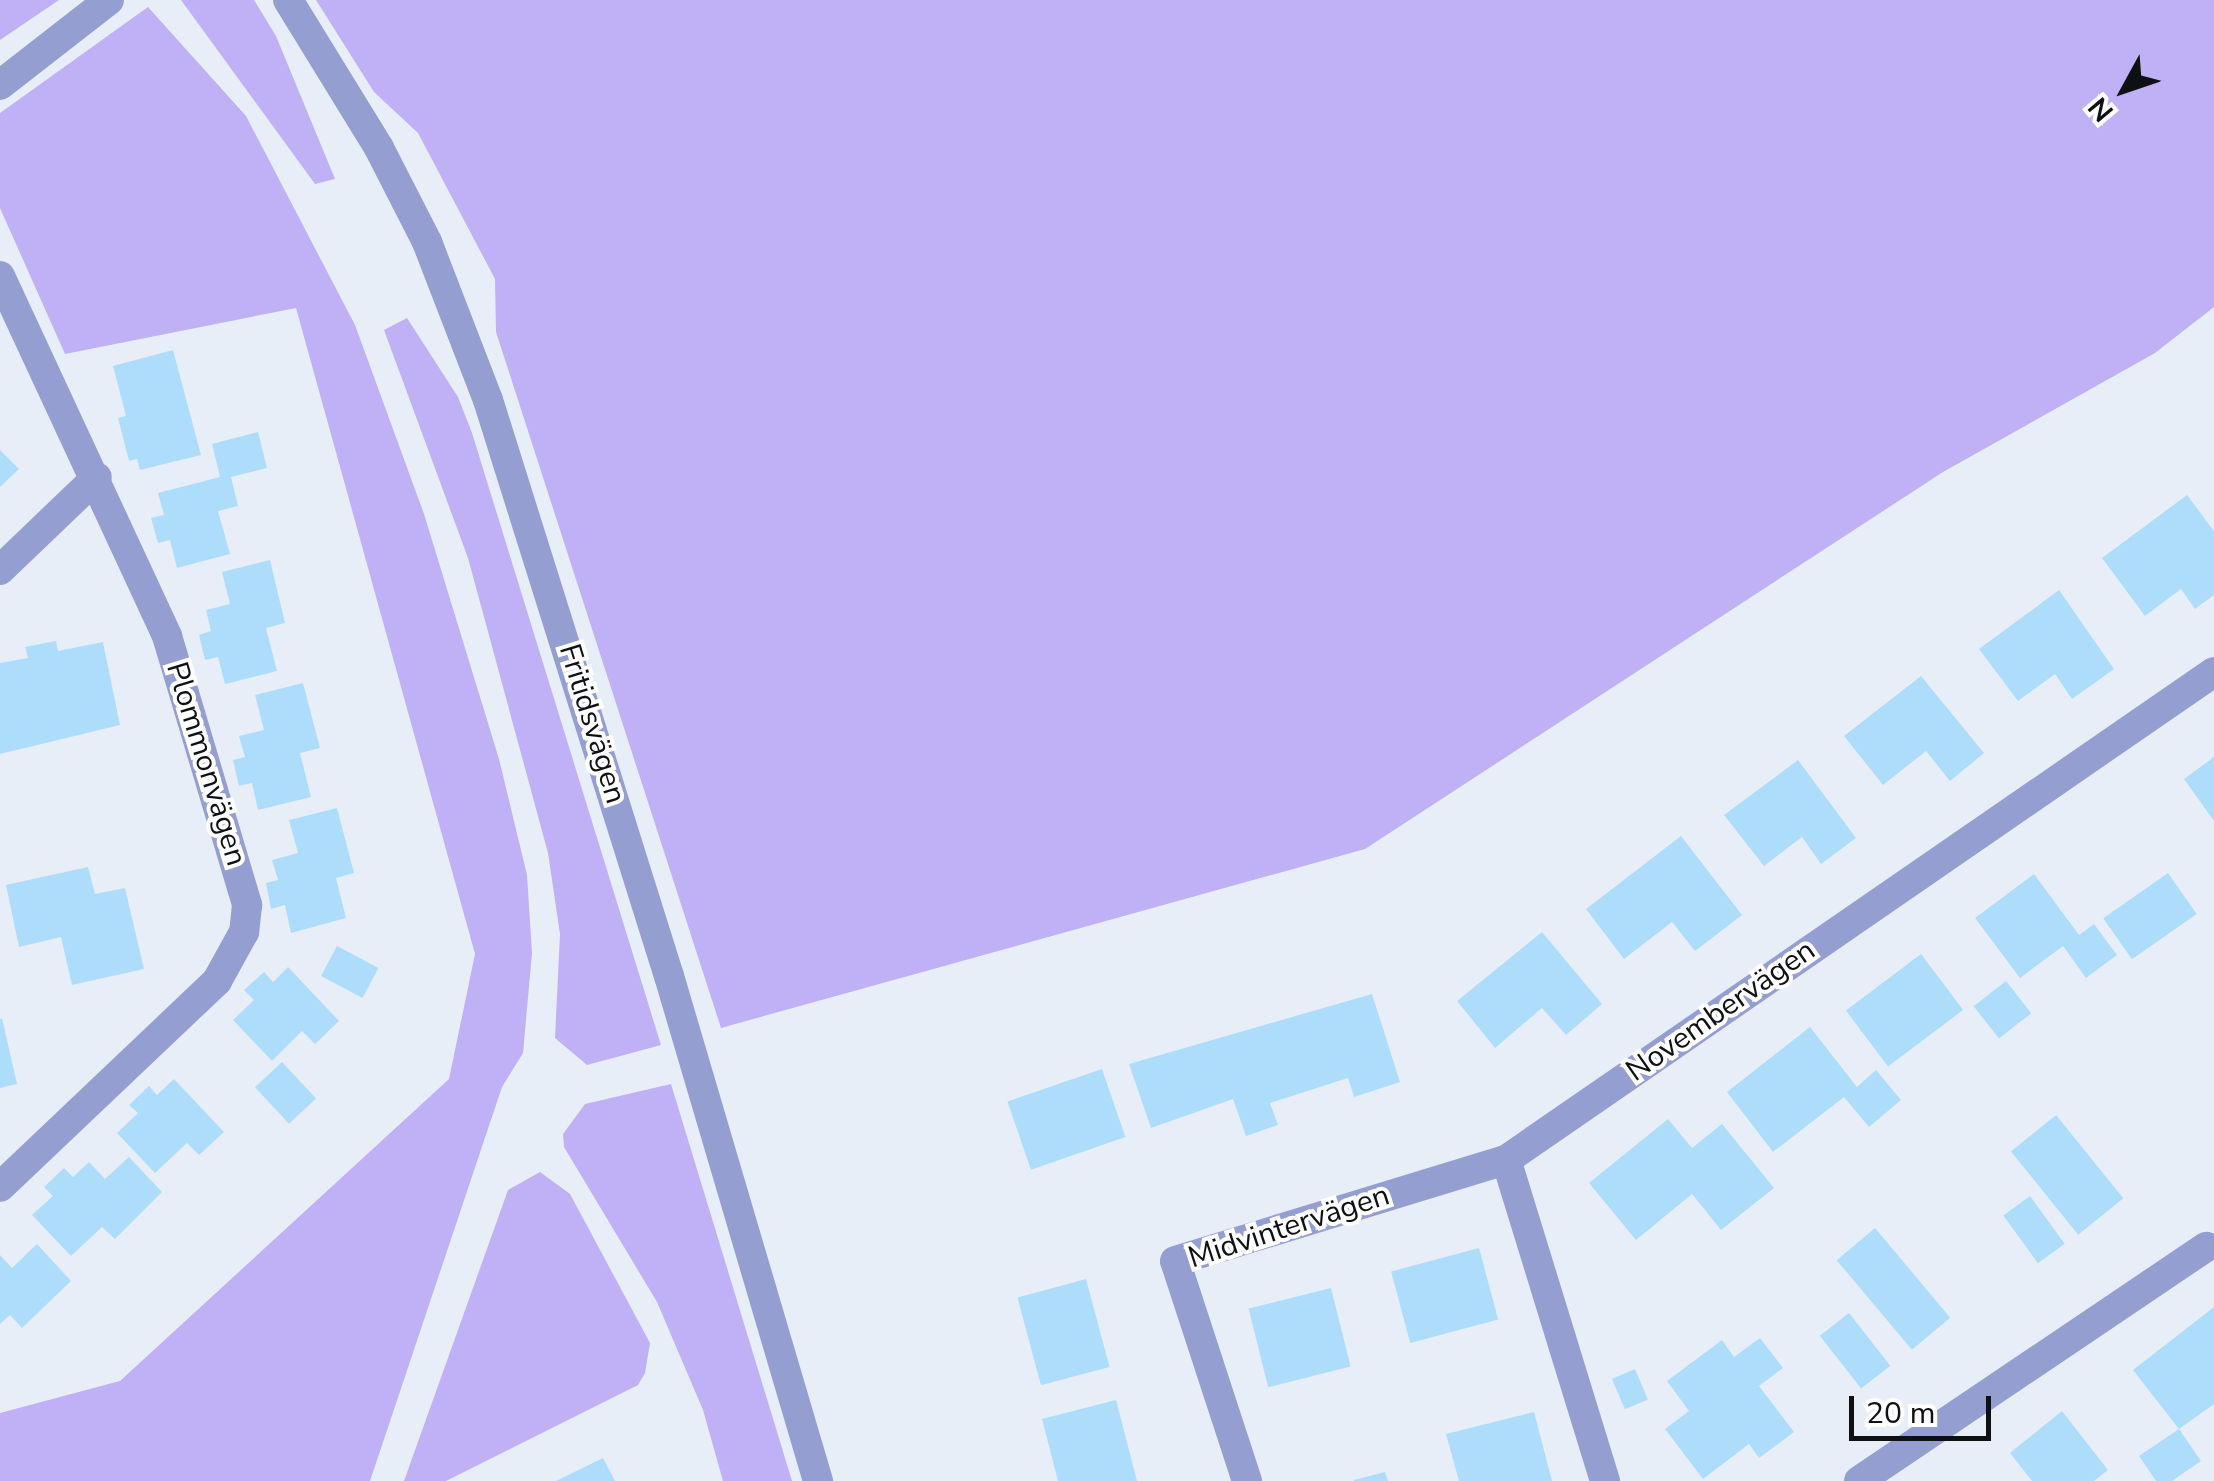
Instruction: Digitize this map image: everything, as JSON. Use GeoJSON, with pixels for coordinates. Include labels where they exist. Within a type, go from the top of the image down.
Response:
{"type":"FeatureCollection","features":[{"type":"Feature","properties":{"kind":"street"},"geometry":{"type":"LineString","coordinates":[[0,85],[109,0]]}},
{"type":"Feature","properties":{"kind":"street","name":"Fritidsvägen"},"geometry":{"type":"LineString","coordinates":[[288,0],[379,148],[427,242],[488,400],[664,957],[818,1481]]}},
{"type":"Feature","properties":{"kind":"street","name":"Plommonvägen"},"geometry":{"type":"LineString","coordinates":[[0,276],[167,636],[248,905],[244,932],[217,982],[0,1187]]}},
{"type":"Feature","properties":{"kind":"street"},"geometry":{"type":"LineString","coordinates":[[0,570],[96,478]]}},
{"type":"Feature","properties":{"kind":"street","name":"Novembervägen"},"geometry":{"type":"LineString","coordinates":[[1506,1160],[2214,672]]}},
{"type":"Feature","properties":{"kind":"street"},"geometry":{"type":"LineString","coordinates":[[1506,1160],[1605,1481]]}},
{"type":"Feature","properties":{"kind":"street","name":"Midvintervägen"},"geometry":{"type":"LineString","coordinates":[[1247,1481],[1175,1261],[1506,1160]]}},
{"type":"Feature","properties":{"kind":"street"},"geometry":{"type":"LineString","coordinates":[[1859,1481],[2206,1246]]}},
{"type":"Feature","properties":{"kind":"shaded area"},"geometry":{"type":"Polygon","coordinates":[[[0,0],[59,0],[0,40],[0,0]]]}},
{"type":"Feature","properties":{"kind":"shaded area"},"geometry":{"type":"Polygon","coordinates":[[[181,0],[254,0],[276,36],[335,179],[315,184],[181,0]]]}},
{"type":"Feature","properties":{"kind":"shaded area"},"geometry":{"type":"Polygon","coordinates":[[[316,0],[2214,0],[2214,307],[2155,353],[1943,472],[1365,849],[721,1028],[496,332],[495,279],[418,133],[374,92],[316,0]]]}},
{"type":"Feature","properties":{"kind":"shaded area"},"geometry":{"type":"Polygon","coordinates":[[[148,7],[246,116],[355,325],[424,514],[499,759],[527,875],[532,953],[523,1053],[502,1087],[370,1481],[0,1481],[0,1413],[120,1381],[449,1079],[475,954],[296,308],[65,354],[0,208],[0,113],[148,7]]]}},
{"type":"Feature","properties":{"kind":"shaded area"},"geometry":{"type":"Polygon","coordinates":[[[407,318],[458,397],[472,433],[661,1045],[587,1065],[555,1038],[560,934],[548,853],[468,558],[384,330],[407,318]]]}},
{"type":"Feature","properties":{"kind":"shaded area"},"geometry":{"type":"Polygon","coordinates":[[[671,1084],[792,1481],[723,1481],[703,1410],[657,1302],[564,1147],[563,1134],[585,1104],[671,1084]]]}},
{"type":"Feature","properties":{"kind":"shaded area"},"geometry":{"type":"Polygon","coordinates":[[[540,1172],[570,1194],[650,1343],[645,1373],[638,1385],[446,1481],[404,1481],[508,1190],[540,1172]]]}},
{"type":"Feature","properties":{"kind":"building"},"geometry":{"type":"Polygon","coordinates":[[[173,350],[201,455],[140,470],[137,459],[129,461],[118,418],[126,416],[113,366],[173,350]]]}},
{"type":"Feature","properties":{"kind":"building"},"geometry":{"type":"Polygon","coordinates":[[[258,432],[267,468],[231,477],[238,506],[218,511],[230,554],[177,568],[170,540],[158,543],[151,518],[164,515],[158,493],[220,477],[212,444],[258,432]]]}},
{"type":"Feature","properties":{"kind":"building"},"geometry":{"type":"Polygon","coordinates":[[[0,450],[19,469],[0,487],[0,450]]]}},
{"type":"Feature","properties":{"kind":"building"},"geometry":{"type":"Polygon","coordinates":[[[2187,495],[2214,531],[2214,595],[2195,609],[2181,589],[2145,616],[2102,558],[2187,495]]]}},
{"type":"Feature","properties":{"kind":"building"},"geometry":{"type":"Polygon","coordinates":[[[270,560],[285,623],[266,628],[277,671],[225,684],[218,657],[205,660],[199,635],[211,631],[206,610],[230,604],[222,572],[270,560]]]}},
{"type":"Feature","properties":{"kind":"building"},"geometry":{"type":"Polygon","coordinates":[[[2059,590],[2114,669],[2072,699],[2055,674],[2018,701],[1979,649],[2059,590]]]}},
{"type":"Feature","properties":{"kind":"building"},"geometry":{"type":"Polygon","coordinates":[[[56,641],[58,651],[103,642],[120,725],[0,754],[0,663],[28,658],[25,647],[56,641]]]}},
{"type":"Feature","properties":{"kind":"building"},"geometry":{"type":"Polygon","coordinates":[[[1921,676],[1984,753],[1950,781],[1926,751],[1883,785],[1844,736],[1921,676]]]}},
{"type":"Feature","properties":{"kind":"building"},"geometry":{"type":"Polygon","coordinates":[[[303,683],[320,748],[300,753],[311,797],[258,810],[252,783],[239,786],[233,760],[245,757],[239,736],[264,730],[255,695],[303,683]]]}},
{"type":"Feature","properties":{"kind":"building"},"geometry":{"type":"Polygon","coordinates":[[[2214,757],[2214,821],[2184,779],[2214,757]]]}},
{"type":"Feature","properties":{"kind":"building"},"geometry":{"type":"Polygon","coordinates":[[[1798,760],[1856,838],[1821,864],[1802,837],[1764,866],[1724,815],[1798,760]]]}},
{"type":"Feature","properties":{"kind":"building"},"geometry":{"type":"Polygon","coordinates":[[[337,808],[354,873],[336,878],[346,918],[291,933],[285,905],[271,909],[266,883],[278,880],[272,860],[298,853],[289,820],[337,808]]]}},
{"type":"Feature","properties":{"kind":"building"},"geometry":{"type":"Polygon","coordinates":[[[1681,836],[1742,915],[1695,951],[1672,922],[1624,959],[1586,909],[1681,836]]]}},
{"type":"Feature","properties":{"kind":"building"},"geometry":{"type":"Polygon","coordinates":[[[88,867],[95,894],[125,888],[144,969],[72,985],[61,937],[19,947],[6,885],[88,867]]]}},
{"type":"Feature","properties":{"kind":"building"},"geometry":{"type":"Polygon","coordinates":[[[2168,873],[2197,914],[2132,959],[2103,918],[2168,873]]]}},
{"type":"Feature","properties":{"kind":"building"},"geometry":{"type":"Polygon","coordinates":[[[2034,874],[2079,935],[2094,924],[2117,955],[2086,978],[2063,946],[2020,978],[1975,918],[2034,874]]]}},
{"type":"Feature","properties":{"kind":"building"},"geometry":{"type":"Polygon","coordinates":[[[1542,932],[1602,1004],[1566,1035],[1542,1008],[1495,1048],[1457,1001],[1542,932]]]}},
{"type":"Feature","properties":{"kind":"building"},"geometry":{"type":"Polygon","coordinates":[[[337,946],[378,968],[363,998],[321,976],[337,946]]]}},
{"type":"Feature","properties":{"kind":"building"},"geometry":{"type":"Polygon","coordinates":[[[1921,954],[1963,1010],[1888,1066],[1846,1011],[1921,954]]]}},
{"type":"Feature","properties":{"kind":"building"},"geometry":{"type":"Polygon","coordinates":[[[288,967],[339,1021],[315,1044],[302,1031],[272,1061],[233,1020],[254,1000],[244,990],[264,972],[273,982],[288,967]]]}},
{"type":"Feature","properties":{"kind":"building"},"geometry":{"type":"Polygon","coordinates":[[[2006,981],[2031,1013],[1999,1039],[1974,1006],[2006,981]]]}},
{"type":"Feature","properties":{"kind":"building"},"geometry":{"type":"Polygon","coordinates":[[[1372,994],[1400,1082],[1354,1097],[1348,1078],[1270,1103],[1278,1125],[1246,1136],[1233,1099],[1151,1128],[1129,1064],[1372,994]]]}},
{"type":"Feature","properties":{"kind":"building"},"geometry":{"type":"Polygon","coordinates":[[[0,1019],[17,1084],[0,1088],[0,1019]]]}},
{"type":"Feature","properties":{"kind":"building"},"geometry":{"type":"Polygon","coordinates":[[[1810,1027],[1857,1087],[1876,1070],[1901,1100],[1869,1127],[1844,1097],[1773,1152],[1727,1092],[1810,1027]]]}},
{"type":"Feature","properties":{"kind":"building"},"geometry":{"type":"Polygon","coordinates":[[[282,1062],[316,1099],[289,1124],[255,1087],[282,1062]]]}},
{"type":"Feature","properties":{"kind":"building"},"geometry":{"type":"Polygon","coordinates":[[[1102,1069],[1125,1137],[1031,1170],[1007,1102],[1102,1069]]]}},
{"type":"Feature","properties":{"kind":"building"},"geometry":{"type":"Polygon","coordinates":[[[174,1079],[224,1132],[199,1155],[187,1143],[155,1173],[117,1133],[138,1113],[129,1105],[149,1086],[157,1095],[174,1079]]]}},
{"type":"Feature","properties":{"kind":"building"},"geometry":{"type":"Polygon","coordinates":[[[2056,1115],[2123,1198],[2078,1235],[2011,1152],[2056,1115]]]}},
{"type":"Feature","properties":{"kind":"building"},"geometry":{"type":"Polygon","coordinates":[[[1668,1119],[1692,1148],[1722,1124],[1774,1188],[1721,1230],[1692,1194],[1636,1240],[1589,1183],[1668,1119]]]}},
{"type":"Feature","properties":{"kind":"building"},"geometry":{"type":"Polygon","coordinates":[[[129,1157],[162,1192],[115,1239],[102,1227],[71,1256],[32,1215],[53,1196],[44,1187],[64,1168],[73,1177],[89,1162],[105,1179],[129,1157]]]}},
{"type":"Feature","properties":{"kind":"building"},"geometry":{"type":"Polygon","coordinates":[[[2030,1196],[2065,1244],[2038,1263],[2003,1215],[2030,1196]]]}},
{"type":"Feature","properties":{"kind":"building"},"geometry":{"type":"Polygon","coordinates":[[[1875,1228],[1950,1318],[1912,1350],[1837,1260],[1875,1228]]]}},
{"type":"Feature","properties":{"kind":"building"},"geometry":{"type":"Polygon","coordinates":[[[37,1244],[71,1281],[22,1328],[10,1315],[0,1324],[0,1255],[12,1268],[37,1244]]]}},
{"type":"Feature","properties":{"kind":"building"},"geometry":{"type":"Polygon","coordinates":[[[1479,1248],[1498,1319],[1410,1343],[1391,1272],[1479,1248]]]}},
{"type":"Feature","properties":{"kind":"building"},"geometry":{"type":"Polygon","coordinates":[[[1086,1279],[1110,1367],[1041,1385],[1017,1297],[1086,1279]]]}},
{"type":"Feature","properties":{"kind":"building"},"geometry":{"type":"Polygon","coordinates":[[[1331,1288],[1351,1367],[1268,1387],[1249,1309],[1331,1288]]]}},
{"type":"Feature","properties":{"kind":"building"},"geometry":{"type":"Polygon","coordinates":[[[2214,1307],[2214,1404],[2179,1429],[2133,1370],[2214,1307]]]}},
{"type":"Feature","properties":{"kind":"building"},"geometry":{"type":"Polygon","coordinates":[[[1849,1313],[1890,1366],[1861,1389],[1820,1336],[1849,1313]]]}},
{"type":"Feature","properties":{"kind":"building"},"geometry":{"type":"Polygon","coordinates":[[[1760,1338],[1783,1368],[1759,1386],[1794,1432],[1759,1458],[1749,1444],[1703,1479],[1665,1429],[1689,1411],[1667,1381],[1722,1340],[1734,1357],[1760,1338]]]}},
{"type":"Feature","properties":{"kind":"building"},"geometry":{"type":"Polygon","coordinates":[[[1635,1369],[1648,1399],[1625,1409],[1612,1379],[1635,1369]]]}},
{"type":"Feature","properties":{"kind":"building"},"geometry":{"type":"Polygon","coordinates":[[[1116,1400],[1137,1481],[1058,1481],[1042,1419],[1116,1400]]]}},
{"type":"Feature","properties":{"kind":"building"},"geometry":{"type":"Polygon","coordinates":[[[2062,1411],[2108,1470],[2094,1481],[2032,1481],[2010,1453],[2062,1411]]]}},
{"type":"Feature","properties":{"kind":"building"},"geometry":{"type":"Polygon","coordinates":[[[1534,1412],[1552,1481],[1459,1481],[1446,1434],[1534,1412]]]}},
{"type":"Feature","properties":{"kind":"building"},"geometry":{"type":"Polygon","coordinates":[[[2179,1429],[2201,1461],[2172,1481],[2156,1481],[2139,1456],[2179,1429]]]}},
{"type":"Feature","properties":{"kind":"building"},"geometry":{"type":"Polygon","coordinates":[[[603,1458],[615,1481],[556,1481],[603,1458]]]}},
{"type":"Feature","properties":{"kind":"building"},"geometry":{"type":"Polygon","coordinates":[[[1385,1472],[1388,1481],[1354,1481],[1354,1480],[1385,1472]]]}}]}
